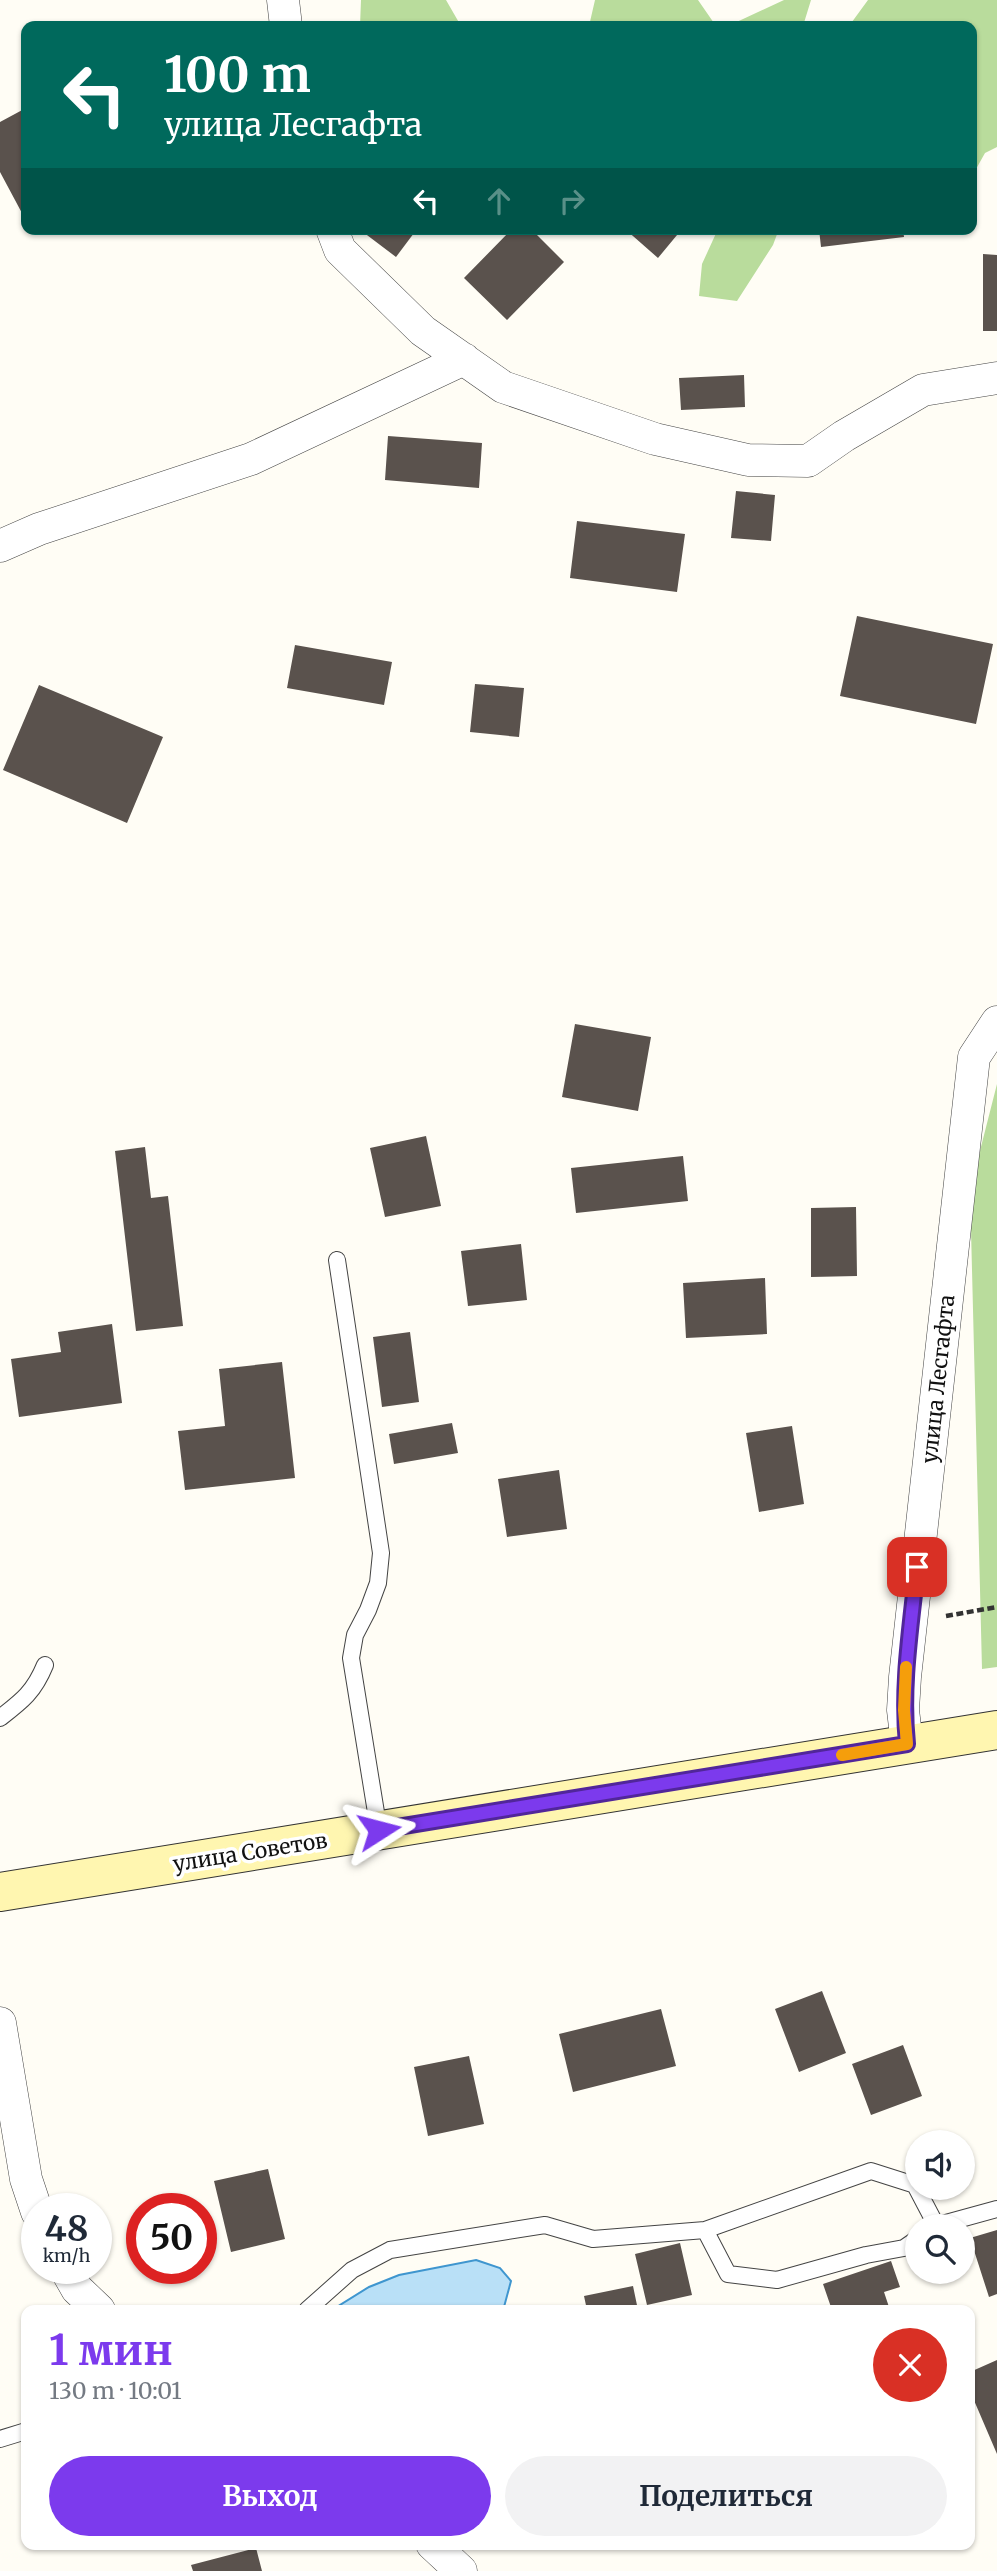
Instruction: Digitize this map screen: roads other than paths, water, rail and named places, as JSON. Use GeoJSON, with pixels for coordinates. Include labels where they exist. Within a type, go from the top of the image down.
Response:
{"type":"FeatureCollection","features":[{"type":"Feature","properties":{"kind":"main road","name":"улица Советов"},"geometry":{"type":"LineString","coordinates":[[0,1892],[997,1730]]}},
{"type":"Feature","properties":{"kind":"street"},"geometry":{"type":"LineString","coordinates":[[283,0],[285,21]]}},
{"type":"Feature","properties":{"kind":"street"},"geometry":{"type":"LineString","coordinates":[[334,235],[340,250],[423,331],[503,387],[654,439],[748,460],[808,461],[844,436],[923,390],[997,378]]}},
{"type":"Feature","properties":{"kind":"street"},"geometry":{"type":"LineString","coordinates":[[0,546],[39,529],[251,459],[464,359]]}},
{"type":"Feature","properties":{"kind":"street","name":"улица Лесгафта"},"geometry":{"type":"LineString","coordinates":[[907,1744],[904,1710],[911,1621],[974,1057],[997,1022]]}},
{"type":"Feature","properties":{"kind":"street"},"geometry":{"type":"LineString","coordinates":[[0,2023],[26,2179],[31,2193]]}},
{"type":"Feature","properties":{"kind":"street"},"geometry":{"type":"LineString","coordinates":[[438,2550],[461,2571]]}},
{"type":"Feature","properties":{"kind":"lane"},"geometry":{"type":"LineString","coordinates":[[337,1260],[381,1553],[378,1583],[355,1635],[351,1658],[379,1830]]}},
{"type":"Feature","properties":{"kind":"lane"},"geometry":{"type":"LineString","coordinates":[[0,1718],[37,1685],[45,1665]]}},
{"type":"Feature","properties":{"kind":"lane"},"geometry":{"type":"LineString","coordinates":[[313,2305],[352,2270],[390,2250],[545,2225],[593,2239],[705,2230],[871,2171],[915,2185],[930,2214]]}},
{"type":"Feature","properties":{"kind":"lane"},"geometry":{"type":"LineString","coordinates":[[975,2215],[997,2209]]}},
{"type":"Feature","properties":{"kind":"lane"},"geometry":{"type":"LineString","coordinates":[[705,2230],[728,2274],[777,2280],[866,2255],[905,2247]]}},
{"type":"Feature","properties":{"kind":"lane"},"geometry":{"type":"LineString","coordinates":[[0,2439],[21,2433]]}},
{"type":"Feature","properties":{"kind":"water"},"geometry":{"type":"Polygon","coordinates":[[[476,2260],[500,2268],[511,2281],[505,2305],[340,2305],[369,2287],[399,2275],[476,2260]]]}}]}
